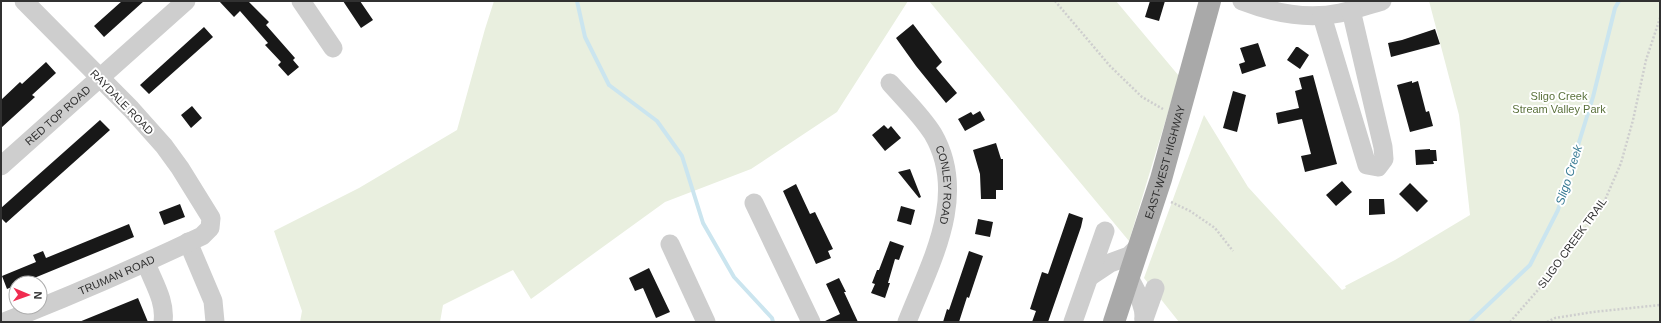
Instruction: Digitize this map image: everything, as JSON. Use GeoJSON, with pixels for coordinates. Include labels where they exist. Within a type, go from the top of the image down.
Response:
{"type":"FeatureCollection","features":[{"type":"Feature","properties":{"kind":"main road","name":"EAST-WEST HIGHWAY"},"geometry":{"type":"LineString","coordinates":[[1114,322],[1156,196],[1210,1]]}},
{"type":"Feature","properties":{"kind":"street","name":"RAYDALE ROAD"},"geometry":{"type":"LineString","coordinates":[[24,1],[131,109],[164,146],[208,212]]}},
{"type":"Feature","properties":{"kind":"street","name":"RED TOP ROAD"},"geometry":{"type":"LineString","coordinates":[[1,166],[186,1]]}},
{"type":"Feature","properties":{"kind":"street"},"geometry":{"type":"LineString","coordinates":[[300,1],[333,48]]}},
{"type":"Feature","properties":{"kind":"street"},"geometry":{"type":"LineString","coordinates":[[1242,1],[1257,7],[1288,14],[1322,16],[1351,10],[1382,1]]}},
{"type":"Feature","properties":{"kind":"street"},"geometry":{"type":"LineString","coordinates":[[1322,16],[1367,165],[1378,167],[1384,159],[1383,147],[1351,10]]}},
{"type":"Feature","properties":{"kind":"street","name":"CONLEY ROAD"},"geometry":{"type":"LineString","coordinates":[[890,84],[916,112],[933,134],[945,163],[947,176],[948,204],[941,234],[907,322]]}},
{"type":"Feature","properties":{"kind":"street"},"geometry":{"type":"LineString","coordinates":[[754,203],[811,322]]}},
{"type":"Feature","properties":{"kind":"street","name":"TRUMAN ROAD"},"geometry":{"type":"LineString","coordinates":[[4,322],[62,300],[146,263],[202,236],[210,228],[211,218],[208,212]]}},
{"type":"Feature","properties":{"kind":"street"},"geometry":{"type":"LineString","coordinates":[[1074,322],[1105,231]]}},
{"type":"Feature","properties":{"kind":"street"},"geometry":{"type":"LineString","coordinates":[[188,242],[213,301],[215,322]]}},
{"type":"Feature","properties":{"kind":"street"},"geometry":{"type":"LineString","coordinates":[[670,244],[706,322]]}},
{"type":"Feature","properties":{"kind":"street"},"geometry":{"type":"LineString","coordinates":[[1089,277],[1110,263],[1129,256],[1139,246]]}},
{"type":"Feature","properties":{"kind":"street"},"geometry":{"type":"LineString","coordinates":[[146,263],[159,292],[164,314],[163,322]]}},
{"type":"Feature","properties":{"kind":"street"},"geometry":{"type":"LineString","coordinates":[[1129,277],[1142,304],[1144,321]]}},
{"type":"Feature","properties":{"kind":"street"},"geometry":{"type":"LineString","coordinates":[[1144,321],[1155,288]]}},
{"type":"Feature","properties":{"kind":"path"},"geometry":{"type":"LineString","coordinates":[[1056,1],[1110,66],[1142,96],[1178,117]]}},
{"type":"Feature","properties":{"kind":"path","name":"SLIGO CREEK TRAIL"},"geometry":{"type":"LineString","coordinates":[[1510,322],[1558,267],[1605,200],[1621,163],[1633,120],[1646,60],[1660,18]]}},
{"type":"Feature","properties":{"kind":"path"},"geometry":{"type":"LineString","coordinates":[[1156,196],[1190,211],[1215,228],[1233,251]]}},
{"type":"Feature","properties":{"kind":"path"},"geometry":{"type":"LineString","coordinates":[[1547,322],[1555,318],[1593,312],[1660,305]]}},
{"type":"Feature","properties":{"kind":"green space"},"geometry":{"type":"Polygon","coordinates":[[[494,1],[908,1],[837,112],[751,169],[665,202],[531,299],[513,270],[443,305],[440,322],[300,322],[302,311],[274,231],[359,188],[457,130],[494,1]]]}},
{"type":"Feature","properties":{"kind":"green space"},"geometry":{"type":"Polygon","coordinates":[[[929,1],[1116,1],[1179,76],[1129,241],[929,1]]]}},
{"type":"Feature","properties":{"kind":"green space","name":"Sligo Creek Stream Valley Park"},"geometry":{"type":"Polygon","coordinates":[[[1429,1],[1660,1],[1660,322],[1179,322],[1144,278],[1204,115],[1248,187],[1342,290],[1346,288],[1345,286],[1395,260],[1470,215],[1459,115],[1429,1]]]}},
{"type":"Feature","properties":{"kind":"building"},"geometry":{"type":"Polygon","coordinates":[[[122,1],[144,1],[104,37],[94,26],[122,1]]]}},
{"type":"Feature","properties":{"kind":"building"},"geometry":{"type":"Polygon","coordinates":[[[219,1],[250,1],[249,2],[269,22],[266,25],[295,58],[293,60],[299,67],[288,76],[278,65],[281,62],[265,45],[268,43],[240,11],[234,17],[219,1]]]}},
{"type":"Feature","properties":{"kind":"building"},"geometry":{"type":"Polygon","coordinates":[[[343,1],[360,1],[373,20],[361,28],[343,1]]]}},
{"type":"Feature","properties":{"kind":"building"},"geometry":{"type":"Polygon","coordinates":[[[1150,1],[1165,1],[1159,21],[1145,17],[1150,1]]]}},
{"type":"Feature","properties":{"kind":"building"},"geometry":{"type":"Polygon","coordinates":[[[913,24],[942,62],[936,68],[957,93],[946,103],[916,66],[896,38],[913,24]]]}},
{"type":"Feature","properties":{"kind":"building"},"geometry":{"type":"Polygon","coordinates":[[[204,27],[213,37],[149,94],[140,85],[204,27]]]}},
{"type":"Feature","properties":{"kind":"building"},"geometry":{"type":"Polygon","coordinates":[[[1435,29],[1440,44],[1391,57],[1388,43],[1435,29]]]}},
{"type":"Feature","properties":{"kind":"building"},"geometry":{"type":"Polygon","coordinates":[[[1258,43],[1266,66],[1242,74],[1239,64],[1245,62],[1240,48],[1258,43]]]}},
{"type":"Feature","properties":{"kind":"building"},"geometry":{"type":"Polygon","coordinates":[[[1296,47],[1309,55],[1300,69],[1287,60],[1296,47]]]}},
{"type":"Feature","properties":{"kind":"building"},"geometry":{"type":"Polygon","coordinates":[[[46,62],[56,73],[32,95],[35,97],[1,128],[1,100],[20,82],[22,84],[46,62]]]}},
{"type":"Feature","properties":{"kind":"building"},"geometry":{"type":"Polygon","coordinates":[[[1313,75],[1337,164],[1305,172],[1301,156],[1311,154],[1302,119],[1278,124],[1276,113],[1299,108],[1295,91],[1302,89],[1299,78],[1313,75]]]}},
{"type":"Feature","properties":{"kind":"building"},"geometry":{"type":"Polygon","coordinates":[[[1412,81],[1412,83],[1418,81],[1426,112],[1429,111],[1433,126],[1410,132],[1397,85],[1412,81]]]}},
{"type":"Feature","properties":{"kind":"building"},"geometry":{"type":"Polygon","coordinates":[[[1233,91],[1246,95],[1237,132],[1223,128],[1233,91]]]}},
{"type":"Feature","properties":{"kind":"building"},"geometry":{"type":"Polygon","coordinates":[[[192,106],[202,118],[191,128],[181,115],[192,106]]]}},
{"type":"Feature","properties":{"kind":"building"},"geometry":{"type":"Polygon","coordinates":[[[980,111],[985,120],[965,131],[958,119],[971,112],[973,115],[980,111]]]}},
{"type":"Feature","properties":{"kind":"building"},"geometry":{"type":"Polygon","coordinates":[[[100,120],[110,130],[6,223],[1,218],[1,208],[100,120]]]}},
{"type":"Feature","properties":{"kind":"building"},"geometry":{"type":"Polygon","coordinates":[[[884,125],[888,129],[891,126],[901,138],[885,151],[872,135],[884,125]]]}},
{"type":"Feature","properties":{"kind":"building"},"geometry":{"type":"Polygon","coordinates":[[[996,143],[1001,159],[1003,159],[1003,190],[996,190],[996,199],[981,199],[980,174],[973,150],[996,143]]]}},
{"type":"Feature","properties":{"kind":"building"},"geometry":{"type":"Polygon","coordinates":[[[1415,150],[1436,150],[1437,161],[1433,161],[1434,164],[1416,165],[1415,150]]]}},
{"type":"Feature","properties":{"kind":"building"},"geometry":{"type":"Polygon","coordinates":[[[910,169],[921,197],[919,198],[898,172],[910,169]]]}},
{"type":"Feature","properties":{"kind":"building"},"geometry":{"type":"Polygon","coordinates":[[[1342,181],[1352,192],[1336,206],[1326,195],[1342,181]]]}},
{"type":"Feature","properties":{"kind":"building"},"geometry":{"type":"Polygon","coordinates":[[[1410,183],[1428,201],[1417,212],[1399,194],[1410,183]]]}},
{"type":"Feature","properties":{"kind":"building"},"geometry":{"type":"Polygon","coordinates":[[[796,184],[810,214],[815,212],[833,249],[828,251],[831,258],[816,264],[783,191],[796,184]]]}},
{"type":"Feature","properties":{"kind":"building"},"geometry":{"type":"Polygon","coordinates":[[[1369,199],[1384,199],[1385,214],[1369,215],[1369,199]]]}},
{"type":"Feature","properties":{"kind":"building"},"geometry":{"type":"Polygon","coordinates":[[[180,204],[185,217],[164,225],[159,212],[180,204]]]}},
{"type":"Feature","properties":{"kind":"building"},"geometry":{"type":"Polygon","coordinates":[[[901,206],[915,210],[911,225],[897,221],[901,206]]]}},
{"type":"Feature","properties":{"kind":"building"},"geometry":{"type":"Polygon","coordinates":[[[1069,213],[1083,218],[1081,227],[1048,322],[1032,322],[1036,311],[1030,309],[1042,272],[1048,274],[1069,213]]]}},
{"type":"Feature","properties":{"kind":"building"},"geometry":{"type":"Polygon","coordinates":[[[978,219],[993,222],[990,237],[975,234],[978,219]]]}},
{"type":"Feature","properties":{"kind":"building"},"geometry":{"type":"Polygon","coordinates":[[[129,224],[134,237],[41,275],[8,275],[7,289],[2,276],[36,262],[33,255],[43,251],[46,258],[129,224]]]}},
{"type":"Feature","properties":{"kind":"building"},"geometry":{"type":"Polygon","coordinates":[[[890,241],[904,246],[899,260],[895,259],[885,298],[871,293],[875,284],[872,283],[877,270],[879,270],[890,241]]]}},
{"type":"Feature","properties":{"kind":"building"},"geometry":{"type":"Polygon","coordinates":[[[969,251],[983,256],[969,298],[967,297],[959,322],[943,322],[947,309],[949,310],[969,251]]]}},
{"type":"Feature","properties":{"kind":"building"},"geometry":{"type":"Polygon","coordinates":[[[649,268],[670,312],[656,318],[643,288],[635,291],[629,278],[649,268]]]}},
{"type":"Feature","properties":{"kind":"building"},"geometry":{"type":"Polygon","coordinates":[[[839,278],[858,322],[823,322],[840,314],[826,284],[839,278]]]}},
{"type":"Feature","properties":{"kind":"building"},"geometry":{"type":"Polygon","coordinates":[[[138,298],[148,322],[79,322],[138,298]]]}},
{"type":"Feature","properties":{"kind":"waterway"},"geometry":{"type":"LineString","coordinates":[[577,1],[585,37],[609,85],[657,121],[682,156],[703,223],[734,277],[772,318],[773,322]]}},
{"type":"Feature","properties":{"kind":"waterway","name":"Sligo Creek"},"geometry":{"type":"LineString","coordinates":[[1470,322],[1530,265],[1558,210],[1593,97],[1615,8],[1619,1]]}}]}
